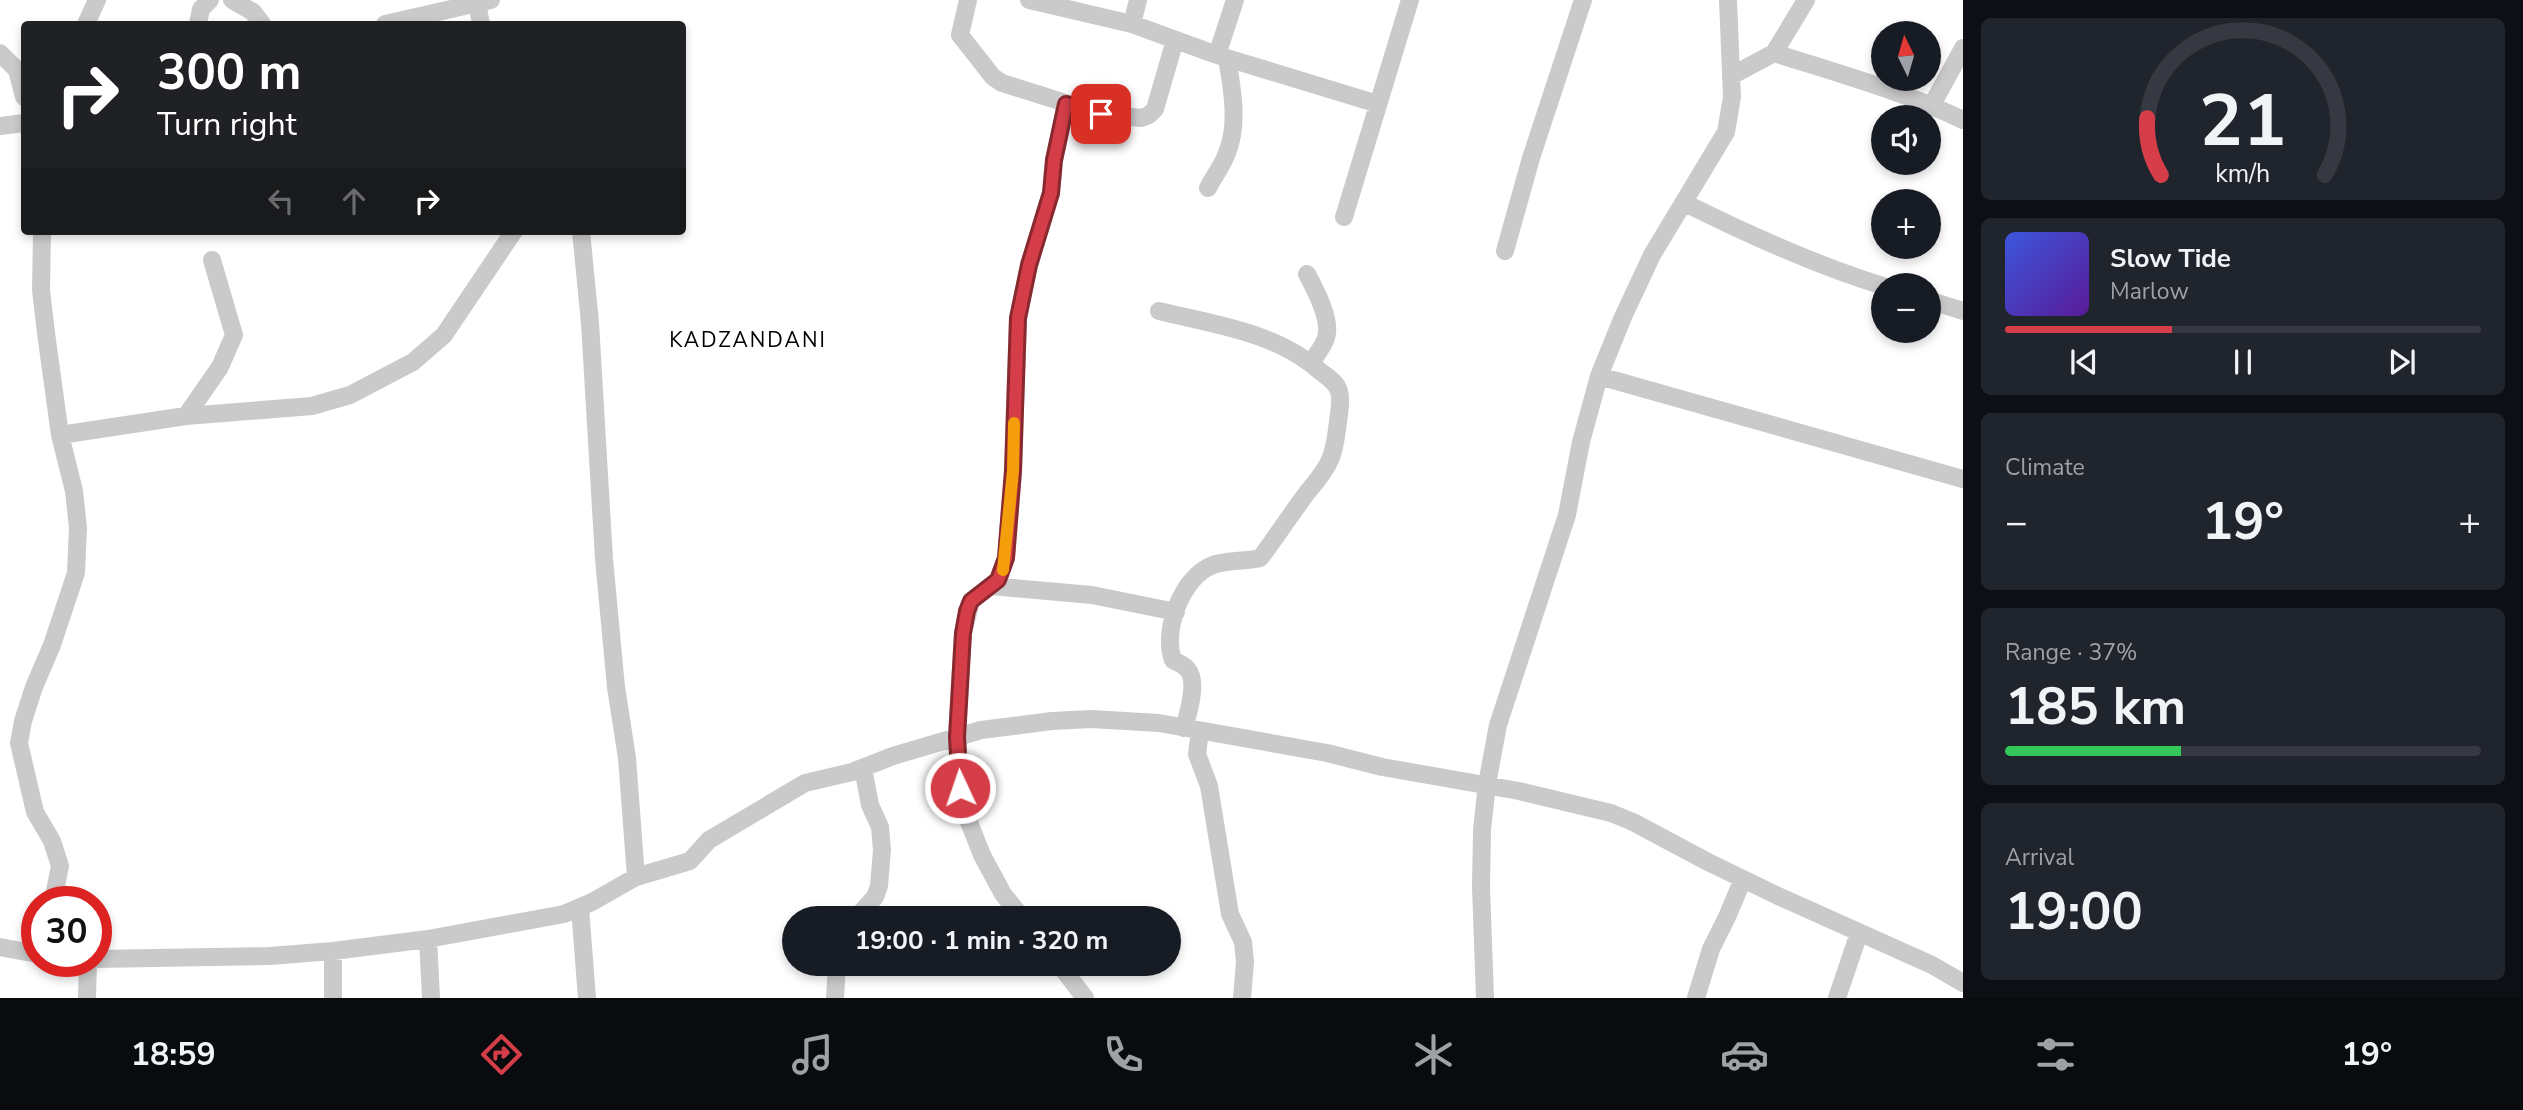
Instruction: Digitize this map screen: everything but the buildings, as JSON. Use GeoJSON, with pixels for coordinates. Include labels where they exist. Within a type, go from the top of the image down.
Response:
{"type":"FeatureCollection","features":[{"type":"Feature","properties":{"kind":"street"},"geometry":{"type":"LineString","coordinates":[[87,21],[97,0]]}},
{"type":"Feature","properties":{"kind":"street"},"geometry":{"type":"LineString","coordinates":[[199,21],[201,9],[210,0]]}},
{"type":"Feature","properties":{"kind":"street"},"geometry":{"type":"LineString","coordinates":[[232,0],[253,12],[260,21]]}},
{"type":"Feature","properties":{"kind":"street"},"geometry":{"type":"LineString","coordinates":[[968,0],[960,34],[993,77],[1002,83],[1101,114],[1131,117],[1149,115],[1155,109],[1175,40]]}},
{"type":"Feature","properties":{"kind":"street"},"geometry":{"type":"LineString","coordinates":[[1029,0],[1132,24],[1222,57],[1378,104]]}},
{"type":"Feature","properties":{"kind":"street"},"geometry":{"type":"LineString","coordinates":[[1132,24],[1138,0]]}},
{"type":"Feature","properties":{"kind":"street"},"geometry":{"type":"LineString","coordinates":[[1208,188],[1227,154],[1232,135],[1233,104],[1222,57],[1235,0]]}},
{"type":"Feature","properties":{"kind":"street"},"geometry":{"type":"LineString","coordinates":[[1344,217],[1410,0]]}},
{"type":"Feature","properties":{"kind":"street"},"geometry":{"type":"LineString","coordinates":[[1505,251],[1531,158],[1583,0]]}},
{"type":"Feature","properties":{"kind":"street"},"geometry":{"type":"LineString","coordinates":[[1485,998],[1482,830],[1498,725],[1566,515],[1581,442],[1600,376],[1623,317],[1652,255],[1726,132],[1732,97],[1728,0]]}},
{"type":"Feature","properties":{"kind":"street"},"geometry":{"type":"LineString","coordinates":[[1731,76],[1774,53],[1806,0]]}},
{"type":"Feature","properties":{"kind":"street"},"geometry":{"type":"LineString","coordinates":[[393,21],[428,7],[484,2],[481,21]]}},
{"type":"Feature","properties":{"kind":"street"},"geometry":{"type":"LineString","coordinates":[[1774,53],[1932,105],[1963,48]]}},
{"type":"Feature","properties":{"kind":"street"},"geometry":{"type":"LineString","coordinates":[[0,53],[17,70],[21,85]]}},
{"type":"Feature","properties":{"kind":"street"},"geometry":{"type":"LineString","coordinates":[[1013,906],[1003,894],[974,839],[960,788],[957,737],[963,633],[971,601],[998,580],[1006,558],[1013,471],[1018,318],[1029,265],[1051,193],[1054,160],[1066,104]]}},
{"type":"Feature","properties":{"kind":"street"},"geometry":{"type":"LineString","coordinates":[[1941,109],[1963,120]]}},
{"type":"Feature","properties":{"kind":"street"},"geometry":{"type":"LineString","coordinates":[[0,126],[21,123]]}},
{"type":"Feature","properties":{"kind":"street"},"geometry":{"type":"LineString","coordinates":[[1685,203],[1736,228],[1849,276],[1871,282]]}},
{"type":"Feature","properties":{"kind":"street"},"geometry":{"type":"LineString","coordinates":[[41,235],[41,290],[60,435],[74,491],[78,528],[76,573],[52,645],[34,687],[19,743],[35,812],[52,841],[60,866],[56,886]]}},
{"type":"Feature","properties":{"kind":"street"},"geometry":{"type":"LineString","coordinates":[[60,435],[187,416],[312,406],[350,395],[387,378],[413,362],[444,335],[511,235]]}},
{"type":"Feature","properties":{"kind":"street"},"geometry":{"type":"LineString","coordinates":[[581,235],[590,323],[605,572],[616,687],[627,758],[636,877]]}},
{"type":"Feature","properties":{"kind":"street"},"geometry":{"type":"LineString","coordinates":[[187,416],[220,368],[234,335],[212,260]]}},
{"type":"Feature","properties":{"kind":"street"},"geometry":{"type":"LineString","coordinates":[[1307,274],[1321,299],[1327,333],[1311,363]]}},
{"type":"Feature","properties":{"kind":"street"},"geometry":{"type":"LineString","coordinates":[[1941,304],[1963,311]]}},
{"type":"Feature","properties":{"kind":"street"},"geometry":{"type":"LineString","coordinates":[[1159,311],[1237,328],[1288,347],[1337,386],[1340,394],[1336,445],[1331,461],[1281,526],[1263,555],[1256,559],[1230,561],[1208,567],[1186,586],[1175,612],[1169,642],[1174,660],[1189,670],[1191,678],[1192,729],[1197,754],[1209,786],[1230,914],[1244,942],[1242,998]]}},
{"type":"Feature","properties":{"kind":"street"},"geometry":{"type":"LineString","coordinates":[[1600,376],[1963,479]]}},
{"type":"Feature","properties":{"kind":"street"},"geometry":{"type":"LineString","coordinates":[[991,586],[1092,595],[1175,612]]}},
{"type":"Feature","properties":{"kind":"street"},"geometry":{"type":"LineString","coordinates":[[112,959],[270,956],[333,951],[428,939],[565,914],[636,877],[690,861],[709,840],[800,786],[993,727],[1052,721],[1134,721],[1192,729],[1487,785],[1611,813],[1859,933],[1933,965],[1963,982]]}},
{"type":"Feature","properties":{"kind":"street"},"geometry":{"type":"LineString","coordinates":[[863,768],[870,805],[880,827],[882,850],[879,886],[875,897],[867,906]]}},
{"type":"Feature","properties":{"kind":"street"},"geometry":{"type":"LineString","coordinates":[[1696,998],[1711,949],[1743,878]]}},
{"type":"Feature","properties":{"kind":"street"},"geometry":{"type":"LineString","coordinates":[[580,908],[587,998]]}},
{"type":"Feature","properties":{"kind":"street"},"geometry":{"type":"LineString","coordinates":[[1838,998],[1859,933]]}},
{"type":"Feature","properties":{"kind":"street"},"geometry":{"type":"LineString","coordinates":[[428,939],[431,998]]}},
{"type":"Feature","properties":{"kind":"street"},"geometry":{"type":"LineString","coordinates":[[0,947],[21,951]]}},
{"type":"Feature","properties":{"kind":"street"},"geometry":{"type":"LineString","coordinates":[[333,951],[333,998]]}},
{"type":"Feature","properties":{"kind":"street"},"geometry":{"type":"LineString","coordinates":[[835,998],[836,976]]}},
{"type":"Feature","properties":{"kind":"street"},"geometry":{"type":"LineString","coordinates":[[1068,976],[1085,998]]}},
{"type":"Feature","properties":{"kind":"street"},"geometry":{"type":"LineString","coordinates":[[87,998],[88,977]]}},
{"type":"Feature","properties":{"kind":"slow traffic"},"geometry":{"type":"LineString","coordinates":[[1003,570],[1013,471],[1014,423]]}},
{"type":"Feature","properties":{"kind":"district","name":"KADZANDANI"},"geometry":{"type":"Point","coordinates":[748,340]}},
{"type":"Feature","properties":{"kind":"route"},"geometry":{"type":"LineString","coordinates":[[960,788],[957,737],[963,633],[967,611],[971,601],[998,580],[1006,558],[1013,471],[1018,318],[1022,297],[1029,265],[1046,217],[1066,104],[1101,114]]}}]}
